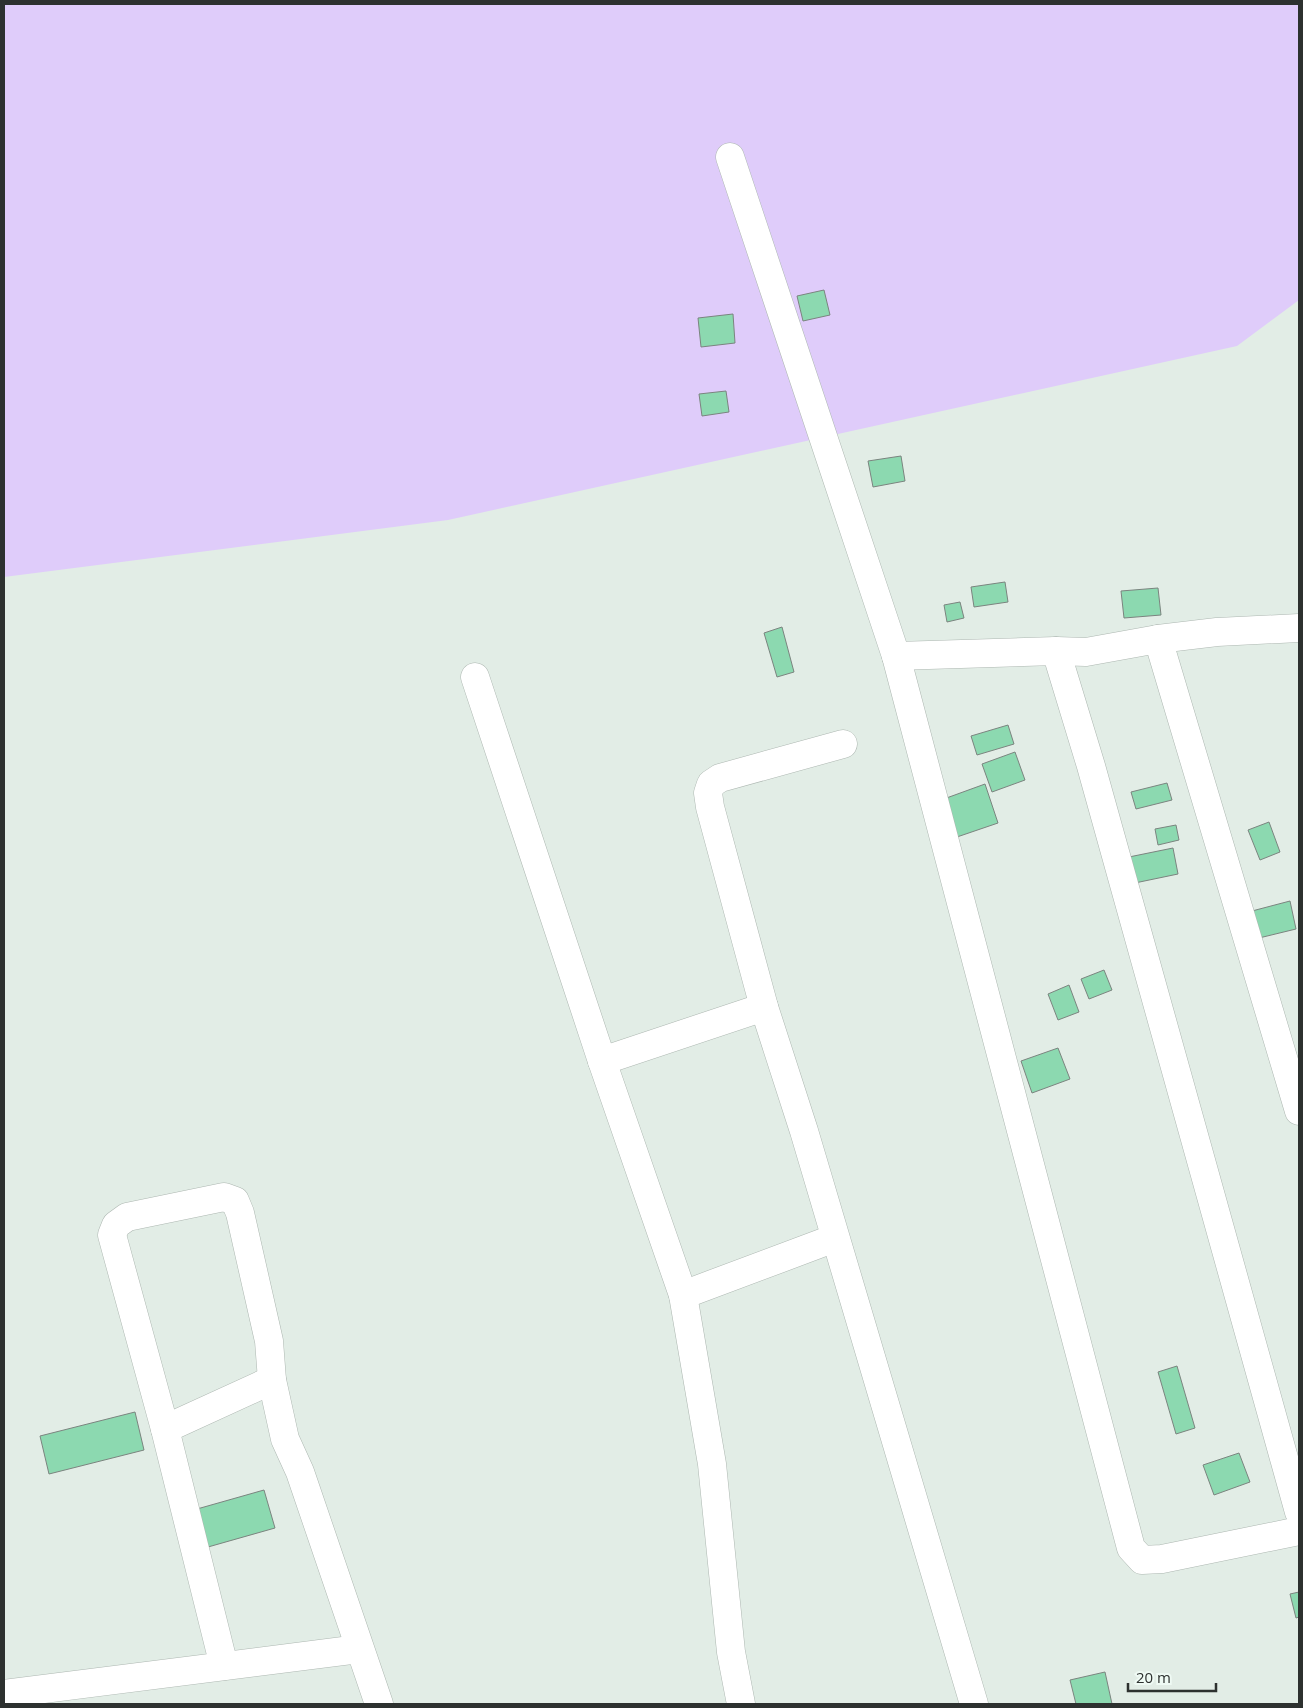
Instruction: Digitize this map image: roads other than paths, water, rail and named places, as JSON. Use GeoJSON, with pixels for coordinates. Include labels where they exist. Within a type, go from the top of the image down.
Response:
{"type":"FeatureCollection","features":[{"type":"Feature","properties":{"kind":"street"},"geometry":{"type":"LineString","coordinates":[[730,157],[896,656],[1131,1548],[1142,1560],[1162,1559],[1299,1531]]}},
{"type":"Feature","properties":{"kind":"street"},"geometry":{"type":"LineString","coordinates":[[896,656],[1056,651],[1086,652],[1158,639],[1217,632],[1299,628]]}},
{"type":"Feature","properties":{"kind":"street"},"geometry":{"type":"LineString","coordinates":[[1158,639],[1299,1111]]}},
{"type":"Feature","properties":{"kind":"street"},"geometry":{"type":"LineString","coordinates":[[1056,651],[1091,766],[1299,1512]]}},
{"type":"Feature","properties":{"kind":"street"},"geometry":{"type":"LineString","coordinates":[[475,677],[602,1061],[683,1295],[712,1464],[731,1652],[741,1704]]}},
{"type":"Feature","properties":{"kind":"street"},"geometry":{"type":"LineString","coordinates":[[843,744],[720,778],[711,784],[708,793],[710,807],[764,1007],[804,1131],[974,1704]]}},
{"type":"Feature","properties":{"kind":"street"},"geometry":{"type":"LineString","coordinates":[[602,1061],[764,1007]]}},
{"type":"Feature","properties":{"kind":"street"},"geometry":{"type":"LineString","coordinates":[[224,1666],[165,1429],[112,1235],[116,1225],[127,1217],[224,1197],[235,1200],[240,1213],[270,1341],[272,1380],[285,1439],[300,1472],[378,1704]]}},
{"type":"Feature","properties":{"kind":"street"},"geometry":{"type":"LineString","coordinates":[[683,1295],[835,1238]]}},
{"type":"Feature","properties":{"kind":"street"},"geometry":{"type":"LineString","coordinates":[[165,1429],[272,1380]]}},
{"type":"Feature","properties":{"kind":"street"},"geometry":{"type":"LineString","coordinates":[[4,1694],[359,1649]]}}]}
